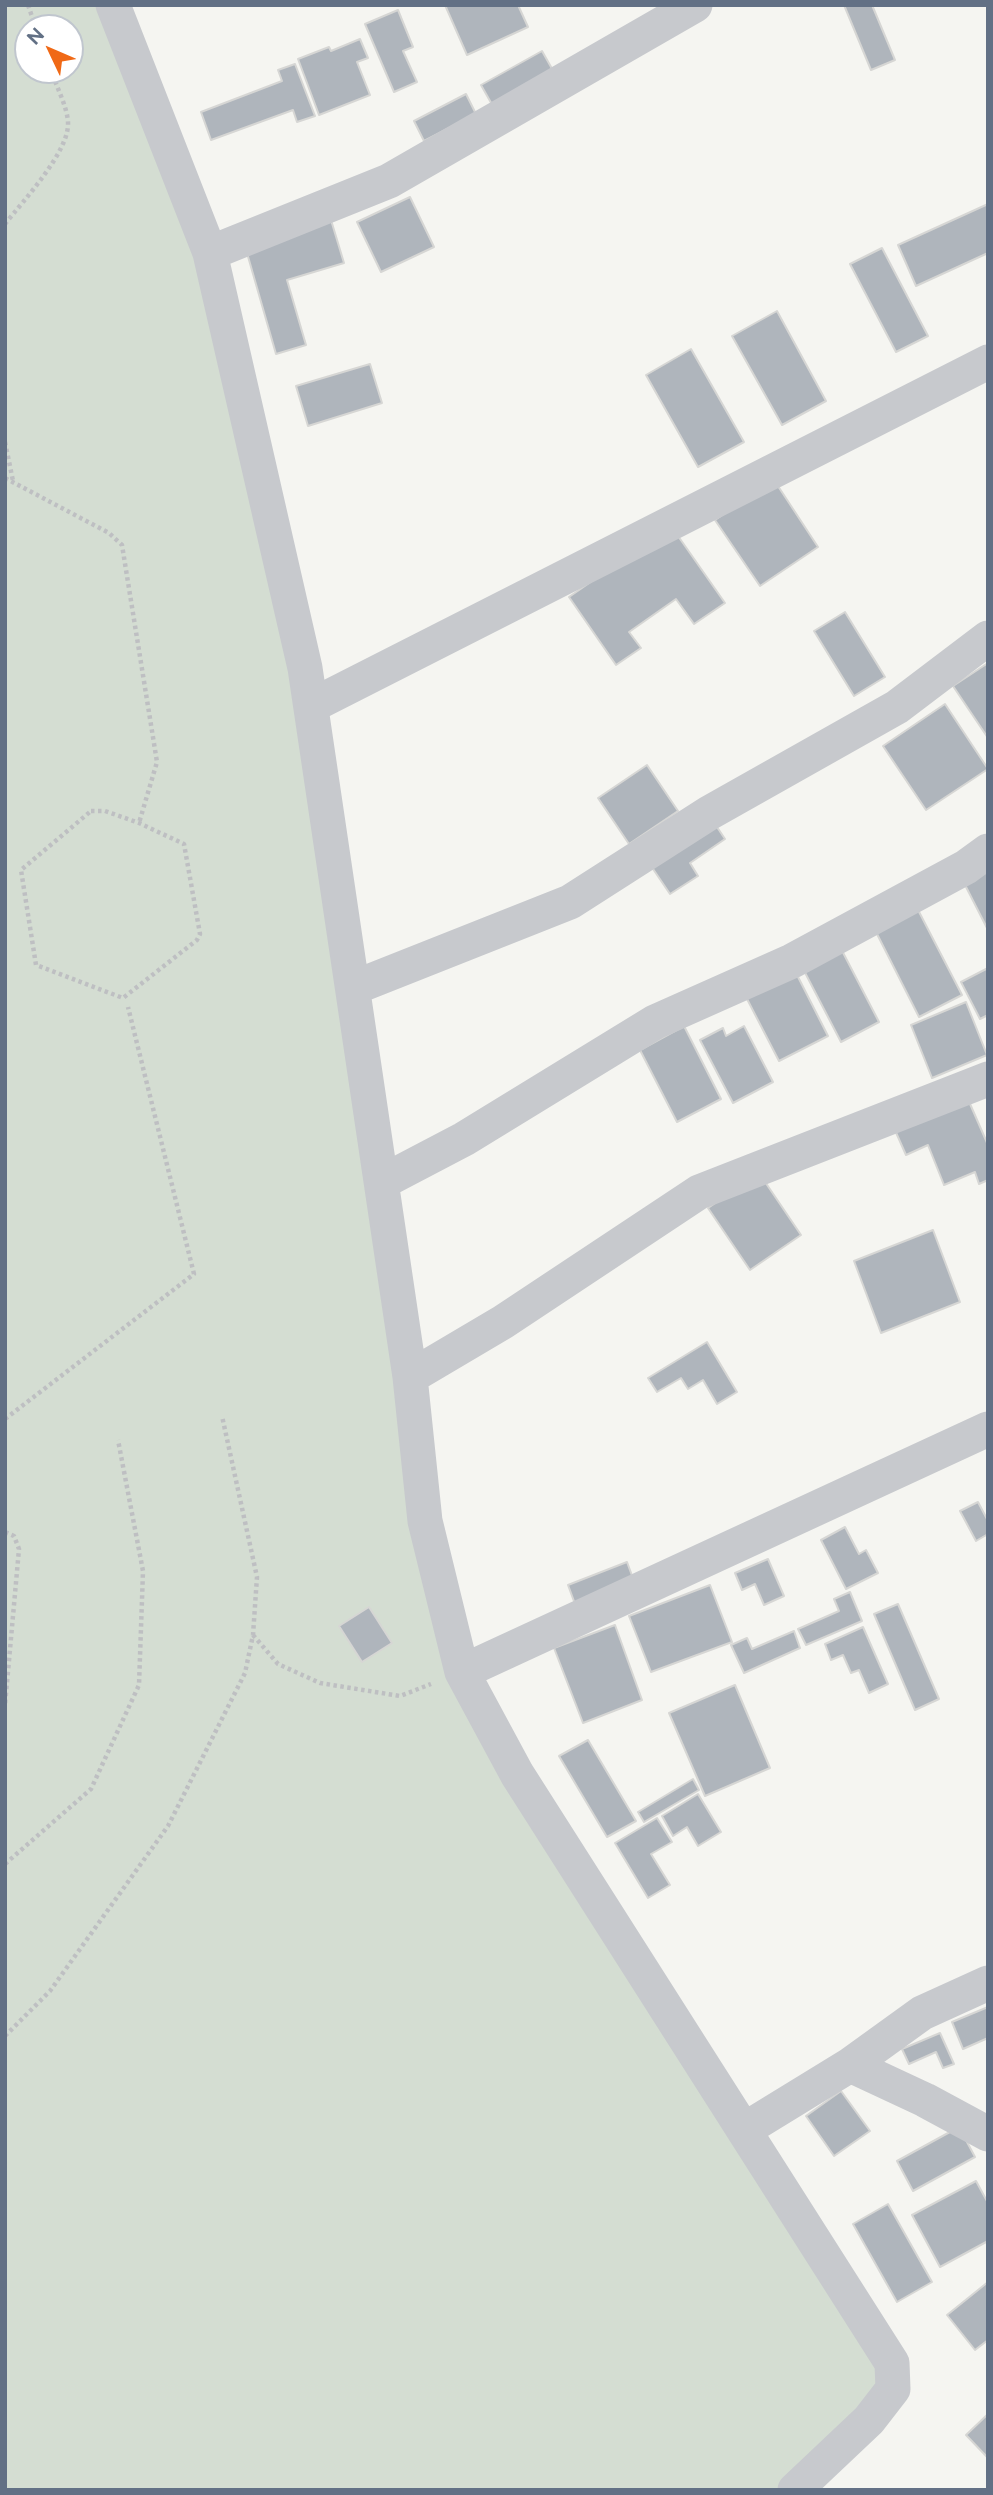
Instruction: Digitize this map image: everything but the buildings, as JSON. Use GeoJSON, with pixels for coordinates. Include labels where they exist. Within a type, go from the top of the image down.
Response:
{"type":"FeatureCollection","features":[{"type":"Feature","properties":{"kind":"street"},"geometry":{"type":"LineString","coordinates":[[113,5],[210,253],[306,668],[410,1377],[425,1521],[462,1672],[517,1774],[892,2363],[893,2389],[869,2420],[795,2490]]}},
{"type":"Feature","properties":{"kind":"street"},"geometry":{"type":"LineString","coordinates":[[210,253],[389,181],[695,5]]}},
{"type":"Feature","properties":{"kind":"street"},"geometry":{"type":"LineString","coordinates":[[311,706],[988,362]]}},
{"type":"Feature","properties":{"kind":"street"},"geometry":{"type":"LineString","coordinates":[[352,988],[570,902],[709,813],[897,707],[988,638]]}},
{"type":"Feature","properties":{"kind":"street"},"geometry":{"type":"LineString","coordinates":[[382,1182],[464,1139],[655,1022],[792,961],[966,867],[988,851]]}},
{"type":"Feature","properties":{"kind":"street"},"geometry":{"type":"LineString","coordinates":[[410,1377],[503,1322],[699,1192],[988,1079]]}},
{"type":"Feature","properties":{"kind":"street"},"geometry":{"type":"LineString","coordinates":[[462,1672],[988,1429]]}},
{"type":"Feature","properties":{"kind":"street"},"geometry":{"type":"LineString","coordinates":[[744,2130],[850,2065],[922,2013],[988,1983]]}},
{"type":"Feature","properties":{"kind":"street"},"geometry":{"type":"LineString","coordinates":[[850,2065],[925,2100],[988,2134]]}},
{"type":"Feature","properties":{"kind":"path"},"geometry":{"type":"LineString","coordinates":[[5,224],[60,150],[68,132],[68,120],[56,84]]}},
{"type":"Feature","properties":{"kind":"path"},"geometry":{"type":"LineString","coordinates":[[5,443],[13,482]]}},
{"type":"Feature","properties":{"kind":"path"},"geometry":{"type":"LineString","coordinates":[[5,478],[109,533],[122,545],[157,762],[139,823]]}},
{"type":"Feature","properties":{"kind":"path"},"geometry":{"type":"LineString","coordinates":[[91,811],[105,811],[139,823],[184,844],[200,934],[197,940],[123,998],[42,970],[36,965],[33,956],[21,870],[91,811]]}},
{"type":"Feature","properties":{"kind":"path"},"geometry":{"type":"LineString","coordinates":[[5,1419],[194,1274],[128,1007]]}},
{"type":"Feature","properties":{"kind":"path"},"geometry":{"type":"LineString","coordinates":[[5,2036],[50,1991],[168,1826],[245,1673],[253,1635],[257,1577],[222,1416]]}},
{"type":"Feature","properties":{"kind":"path"},"geometry":{"type":"LineString","coordinates":[[5,1864],[91,1789],[139,1685],[143,1571],[118,1440]]}},
{"type":"Feature","properties":{"kind":"path"},"geometry":{"type":"LineString","coordinates":[[5,1532],[14,1536],[19,1549],[5,1705]]}},
{"type":"Feature","properties":{"kind":"path"},"geometry":{"type":"LineString","coordinates":[[253,1635],[278,1664],[320,1683],[400,1696],[462,1672]]}},
{"type":"Feature","properties":{"kind":"shaded area"},"geometry":{"type":"Polygon","coordinates":[[[5,5],[113,5],[245,414],[462,1672],[892,2363],[795,2490],[5,2490],[5,5]]]}}]}
